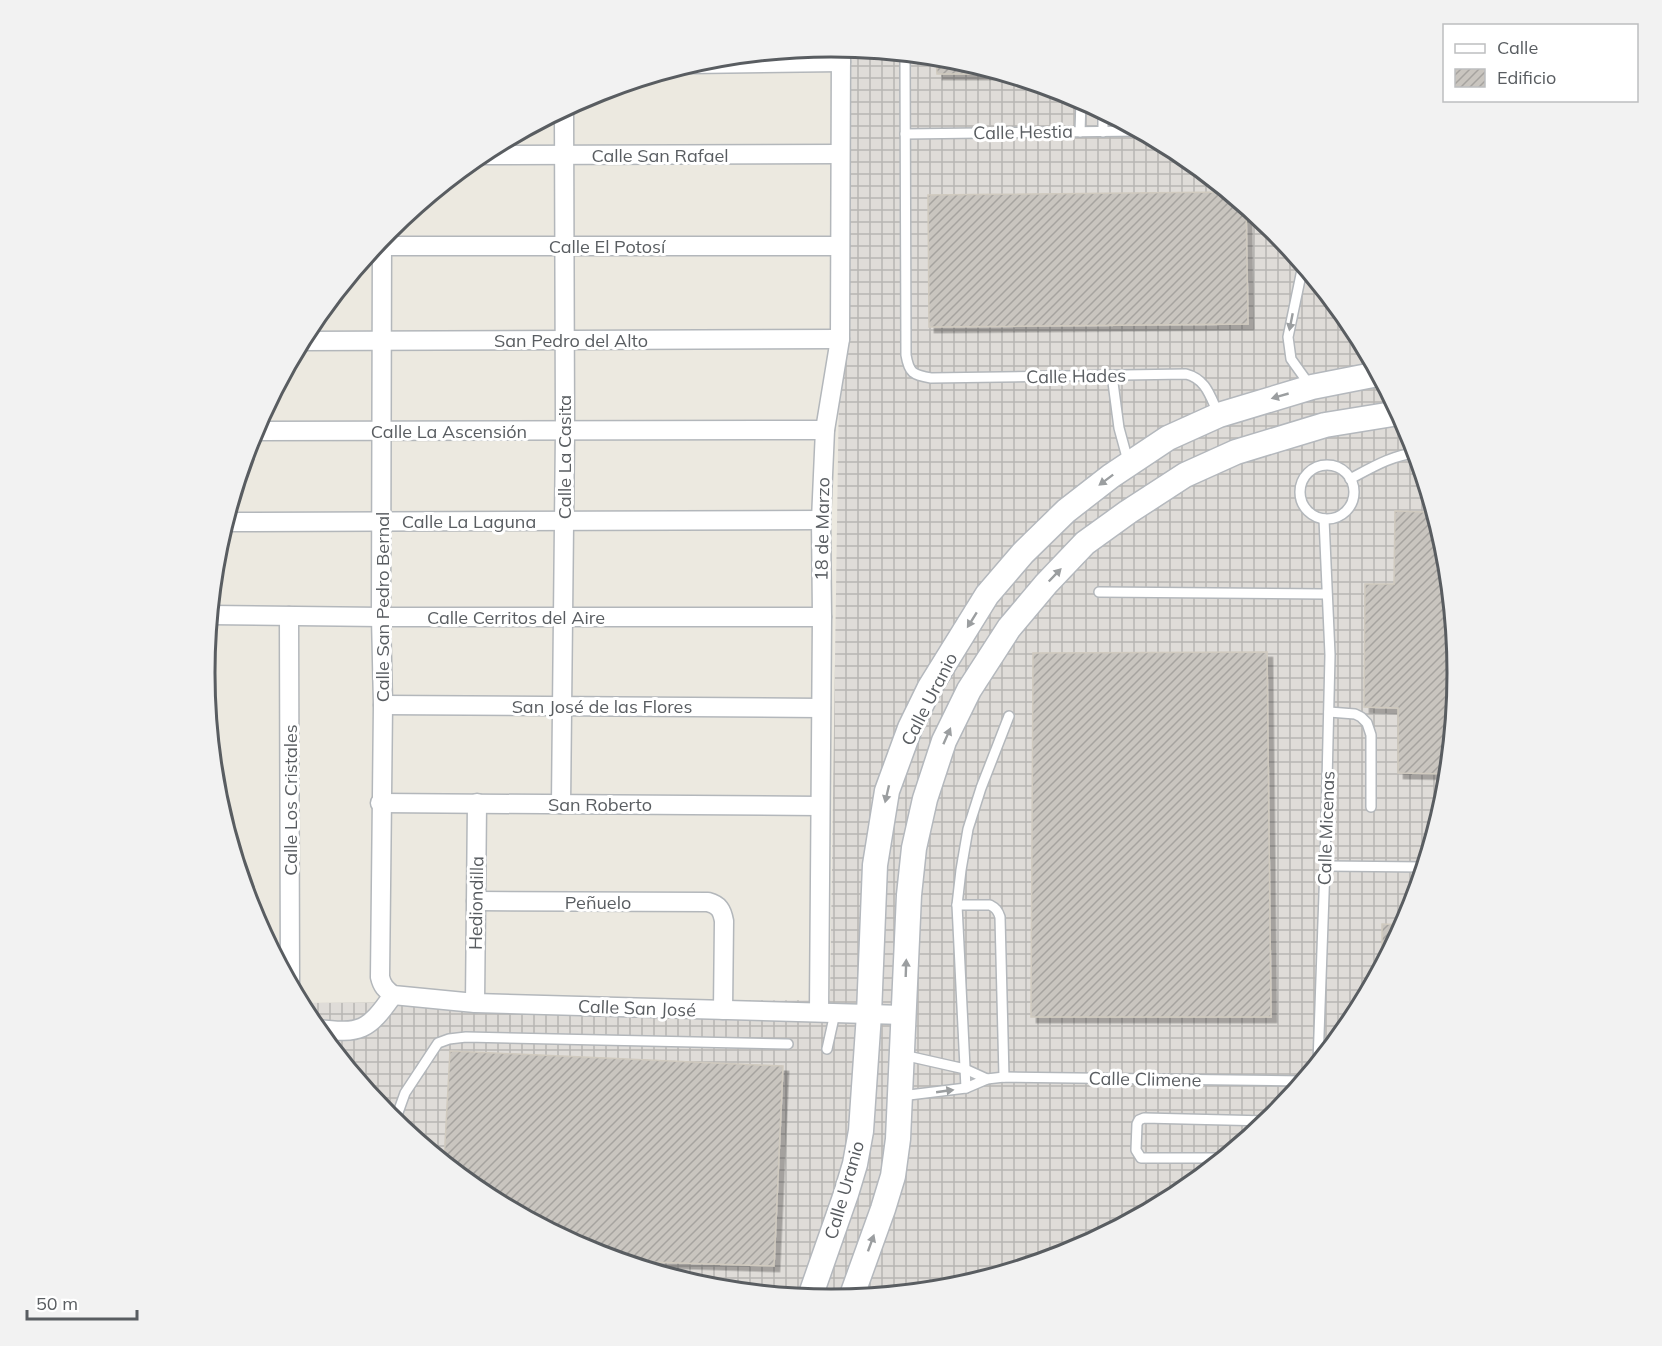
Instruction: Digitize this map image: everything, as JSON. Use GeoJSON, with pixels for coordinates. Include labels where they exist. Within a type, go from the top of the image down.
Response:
{"type":"FeatureCollection","features":[{"type":"Feature","properties":{"kind":"street","name":"18 de Marzo"},"geometry":{"type":"LineString","coordinates":[[827,1013],[820,806],[821,520],[825,430],[840,339],[841,57]]}},
{"type":"Feature","properties":{"kind":"street","name":"Calle La Casita"},"geometry":{"type":"LineString","coordinates":[[561,804],[565,431],[564,119]]}},
{"type":"Feature","properties":{"kind":"street","name":"Calle San Rafael"},"geometry":{"type":"LineString","coordinates":[[499,155],[840,154]]}},
{"type":"Feature","properties":{"kind":"street","name":"Calle El Potosí"},"geometry":{"type":"LineString","coordinates":[[389,243],[564,247],[840,246]]}},
{"type":"Feature","properties":{"kind":"street","name":"Calle San Pedro Bernal"},"geometry":{"type":"LineString","coordinates":[[379,255],[382,705],[380,977],[386,990],[393,995]]}},
{"type":"Feature","properties":{"kind":"street","name":"San Pedro del Alto"},"geometry":{"type":"LineString","coordinates":[[313,341],[840,339]]}},
{"type":"Feature","properties":{"kind":"street","name":"Calle Uranio"},"geometry":{"type":"LineString","coordinates":[[813,1289],[855,1164],[861,1131],[869,1014],[875,864],[887,791],[910,728],[930,687],[987,595],[1023,553],[1066,511],[1111,476],[1168,438],[1219,415],[1312,387],[1370,376]]}},
{"type":"Feature","properties":{"kind":"street"},"geometry":{"type":"LineString","coordinates":[[1312,387],[1325,425]]}},
{"type":"Feature","properties":{"kind":"street","name":"Calle Uranio"},"geometry":{"type":"LineString","coordinates":[[854,1288],[883,1209],[892,1176],[898,1139],[909,895],[914,848],[925,799],[944,741],[969,690],[1009,628],[1046,584],[1085,543],[1128,512],[1185,475],[1236,452],[1325,425],[1389,415]]}},
{"type":"Feature","properties":{"kind":"street","name":"Calle La Ascensión"},"geometry":{"type":"LineString","coordinates":[[265,431],[825,430]]}},
{"type":"Feature","properties":{"kind":"street","name":"Calle La Laguna"},"geometry":{"type":"LineString","coordinates":[[234,522],[821,520]]}},
{"type":"Feature","properties":{"kind":"street","name":"Calle Cerritos del Aire"},"geometry":{"type":"LineString","coordinates":[[218,615],[822,617]]}},
{"type":"Feature","properties":{"kind":"street","name":"Calle Los Cristales"},"geometry":{"type":"LineString","coordinates":[[289,616],[290,966]]}},
{"type":"Feature","properties":{"kind":"street","name":"San José de las Flores"},"geometry":{"type":"LineString","coordinates":[[382,705],[821,708]]}},
{"type":"Feature","properties":{"kind":"street","name":"San Roberto"},"geometry":{"type":"LineString","coordinates":[[380,803],[820,806]]}},
{"type":"Feature","properties":{"kind":"street","name":"Hediondilla"},"geometry":{"type":"LineString","coordinates":[[475,1003],[477,803]]}},
{"type":"Feature","properties":{"kind":"street","name":"Peñuelo"},"geometry":{"type":"LineString","coordinates":[[476,902],[708,902],[720,907],[724,921],[723,1010]]}},
{"type":"Feature","properties":{"kind":"street"},"geometry":{"type":"LineString","coordinates":[[330,1031],[354,1031],[367,1026],[379,1016],[393,995]]}},
{"type":"Feature","properties":{"kind":"street","name":"Calle San José"},"geometry":{"type":"LineString","coordinates":[[393,995],[475,1003],[904,1015]]}},
{"type":"Feature","properties":{"kind":"lane"},"geometry":{"type":"LineString","coordinates":[[905,61],[905,134]]}},
{"type":"Feature","properties":{"kind":"lane"},"geometry":{"type":"LineString","coordinates":[[1080,132],[1081,110]]}},
{"type":"Feature","properties":{"kind":"lane"},"geometry":{"type":"LineString","coordinates":[[1102,132],[1103,121]]}},
{"type":"Feature","properties":{"kind":"lane","name":"Calle Hestia"},"geometry":{"type":"LineString","coordinates":[[905,134],[1123,131]]}},
{"type":"Feature","properties":{"kind":"lane","name":"Calle Hades"},"geometry":{"type":"LineString","coordinates":[[905,134],[906,355],[911,372],[918,376],[931,378],[1186,374],[1195,376],[1201,381],[1219,415]]}},
{"type":"Feature","properties":{"kind":"lane"},"geometry":{"type":"LineString","coordinates":[[1301,275],[1288,337],[1291,359],[1312,387]]}},
{"type":"Feature","properties":{"kind":"lane"},"geometry":{"type":"LineString","coordinates":[[1112,375],[1119,428],[1129,464]]}},
{"type":"Feature","properties":{"kind":"lane"},"geometry":{"type":"LineString","coordinates":[[1350,479],[1389,459],[1406,454]]}},
{"type":"Feature","properties":{"kind":"lane"},"geometry":{"type":"LineString","coordinates":[[1330,465],[1338,467],[1350,479],[1354,495],[1352,503],[1340,516],[1324,519],[1316,517],[1304,506],[1300,489],[1307,474],[1321,466],[1330,465]]}},
{"type":"Feature","properties":{"kind":"lane","name":"Calle Micenas"},"geometry":{"type":"LineString","coordinates":[[1318,1050],[1330,655],[1324,519]]}},
{"type":"Feature","properties":{"kind":"lane"},"geometry":{"type":"LineString","coordinates":[[1099,592],[1326,594]]}},
{"type":"Feature","properties":{"kind":"lane"},"geometry":{"type":"LineString","coordinates":[[1329,712],[1355,714],[1367,723],[1371,735],[1371,807]]}},
{"type":"Feature","properties":{"kind":"lane"},"geometry":{"type":"LineString","coordinates":[[966,1088],[957,905],[968,829],[1008,716]]}},
{"type":"Feature","properties":{"kind":"lane"},"geometry":{"type":"LineString","coordinates":[[1325,866],[1415,867]]}},
{"type":"Feature","properties":{"kind":"lane"},"geometry":{"type":"LineString","coordinates":[[957,905],[990,905],[998,911],[1000,917],[1004,1077]]}},
{"type":"Feature","properties":{"kind":"lane"},"geometry":{"type":"LineString","coordinates":[[827,1013],[827,1049]]}},
{"type":"Feature","properties":{"kind":"lane"},"geometry":{"type":"LineString","coordinates":[[398,1112],[405,1093],[438,1043],[449,1039],[466,1037],[788,1044]]}},
{"type":"Feature","properties":{"kind":"lane","name":"Calle Climene"},"geometry":{"type":"LineString","coordinates":[[903,1055],[964,1069],[987,1078]]}},
{"type":"Feature","properties":{"kind":"lane","name":"Calle Climene"},"geometry":{"type":"LineString","coordinates":[[901,1096],[966,1088],[987,1078],[1004,1077],[1292,1081]]}},
{"type":"Feature","properties":{"kind":"lane"},"geometry":{"type":"LineString","coordinates":[[1211,1158],[1141,1158],[1136,1150],[1137,1124],[1139,1120],[1144,1119],[1254,1121]]}},
{"type":"Feature","properties":{"kind":"shaded area"},"geometry":{"type":"Polygon","coordinates":[[[844,57],[871,58],[911,62],[990,78],[1067,104],[1103,121],[1139,140],[1206,184],[1267,237],[1294,267],[1320,298],[1364,365],[1400,437],[1414,475],[1426,514],[1442,593],[1446,633],[1446,713],[1442,753],[1426,832],[1400,909],[1364,981],[1320,1048],[1267,1109],[1206,1162],[1173,1185],[1139,1206],[1067,1242],[990,1268],[911,1284],[871,1288],[791,1288],[751,1284],[672,1268],[595,1242],[523,1206],[489,1185],[425,1136],[395,1109],[368,1079],[342,1048],[312,1003],[830,1000],[844,57]]]}},
{"type":"Feature","properties":{"kind":"building"},"geometry":{"type":"Polygon","coordinates":[[[937,66],[973,74],[937,74],[937,66]]]}},
{"type":"Feature","properties":{"kind":"building"},"geometry":{"type":"Polygon","coordinates":[[[1216,192],[1246,218],[1248,324],[929,327],[928,195],[1216,192]]]}},
{"type":"Feature","properties":{"kind":"building"},"geometry":{"type":"Polygon","coordinates":[[[1395,511],[1425,512],[1442,593],[1446,633],[1446,713],[1442,753],[1438,774],[1398,773],[1398,708],[1364,707],[1365,584],[1394,584],[1395,511]]]}},
{"type":"Feature","properties":{"kind":"building"},"geometry":{"type":"Polygon","coordinates":[[[1267,652],[1271,1017],[1031,1017],[1033,653],[1267,652]]]}},
{"type":"Feature","properties":{"kind":"building"},"geometry":{"type":"Polygon","coordinates":[[[1382,924],[1393,924],[1383,945],[1382,947],[1382,924]]]}},
{"type":"Feature","properties":{"kind":"building"},"geometry":{"type":"Polygon","coordinates":[[[450,1051],[783,1066],[774,1266],[653,1262],[633,1256],[595,1242],[523,1206],[489,1185],[445,1152],[450,1051]]]}}]}
